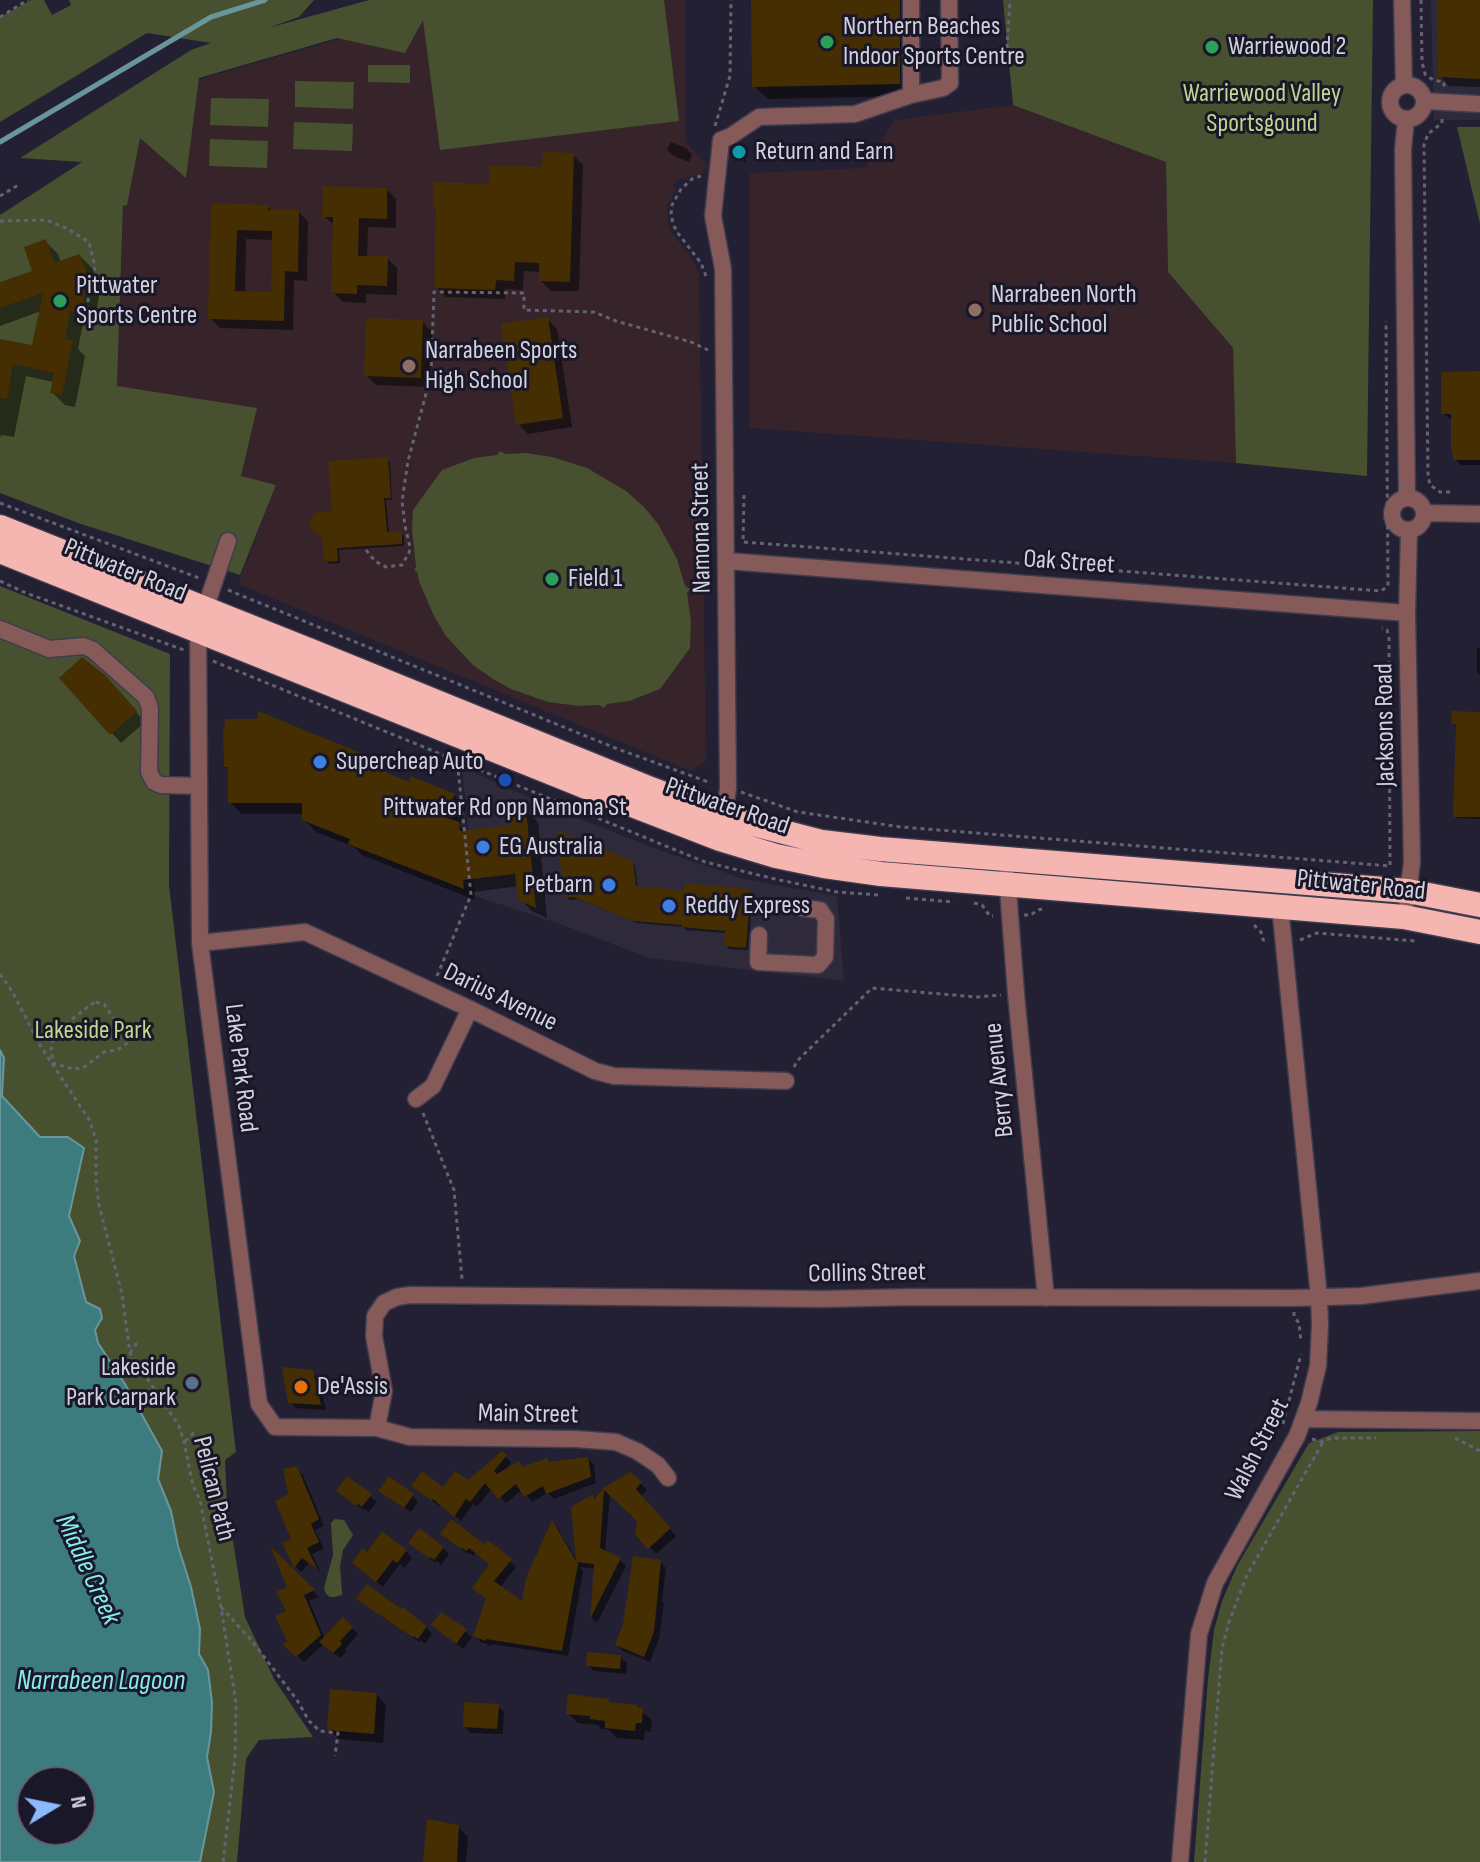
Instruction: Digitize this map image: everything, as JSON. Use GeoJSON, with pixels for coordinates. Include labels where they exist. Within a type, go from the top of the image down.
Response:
{"type":"FeatureCollection","features":[{"type":"Feature","properties":{"kind":"highway","name":"Pittwater Road"},"geometry":{"type":"LineString","coordinates":[[0,527],[200,631]]}},
{"type":"Feature","properties":{"kind":"highway","name":"Pittwater Road"},"geometry":{"type":"LineString","coordinates":[[0,551],[200,631],[636,783],[776,856],[881,874],[1404,917],[1480,932]]}},
{"type":"Feature","properties":{"kind":"highway","name":"Pittwater Road"},"geometry":{"type":"LineString","coordinates":[[723,828],[880,849],[1408,891],[1480,905]]}},
{"type":"Feature","properties":{"kind":"street"},"geometry":{"type":"LineString","coordinates":[[911,0],[911,95],[943,88],[950,83],[949,0]]}},
{"type":"Feature","properties":{"kind":"street"},"geometry":{"type":"LineString","coordinates":[[1402,0],[1404,85]]}},
{"type":"Feature","properties":{"kind":"street"},"geometry":{"type":"LineString","coordinates":[[1404,85],[1416,87],[1424,101],[1424,107],[1417,116],[1406,119],[1395,114],[1390,103],[1394,91],[1404,85]]}},
{"type":"Feature","properties":{"kind":"street","name":"Namona Street"},"geometry":{"type":"LineString","coordinates":[[723,828],[728,788],[723,269],[713,216],[713,177],[721,140],[759,117],[855,114],[911,95]]}},
{"type":"Feature","properties":{"kind":"street"},"geometry":{"type":"LineString","coordinates":[[1424,101],[1480,104]]}},
{"type":"Feature","properties":{"kind":"street"},"geometry":{"type":"LineString","coordinates":[[1406,119],[1403,166],[1407,498]]}},
{"type":"Feature","properties":{"kind":"street"},"geometry":{"type":"LineString","coordinates":[[1407,498],[1418,501],[1424,513],[1422,524],[1409,531],[1397,527],[1392,518],[1397,503],[1407,498]]}},
{"type":"Feature","properties":{"kind":"street"},"geometry":{"type":"LineString","coordinates":[[1424,513],[1480,514]]}},
{"type":"Feature","properties":{"kind":"street","name":"Jacksons Road"},"geometry":{"type":"LineString","coordinates":[[1404,917],[1412,862],[1407,613],[1409,531]]}},
{"type":"Feature","properties":{"kind":"street","name":"Lake Park Road"},"geometry":{"type":"LineString","coordinates":[[228,541],[200,631],[200,943],[259,1404],[275,1427],[377,1428]]}},
{"type":"Feature","properties":{"kind":"street","name":"Oak Street"},"geometry":{"type":"LineString","coordinates":[[727,561],[1407,613]]}},
{"type":"Feature","properties":{"kind":"street"},"geometry":{"type":"LineString","coordinates":[[0,629],[49,649],[84,646],[93,650],[146,697],[150,708],[149,772],[154,782],[198,786]]}},
{"type":"Feature","properties":{"kind":"street","name":"Berry Avenue"},"geometry":{"type":"LineString","coordinates":[[1007,858],[1016,994],[1046,1298]]}},
{"type":"Feature","properties":{"kind":"street","name":"Walsh Street"},"geometry":{"type":"LineString","coordinates":[[1180,1862],[1199,1634],[1215,1583],[1277,1474],[1304,1419],[1320,1347],[1319,1297],[1280,906]]}},
{"type":"Feature","properties":{"kind":"street"},"geometry":{"type":"LineString","coordinates":[[759,935],[758,962],[814,966],[821,963],[825,953],[825,915],[820,910],[802,908]]}},
{"type":"Feature","properties":{"kind":"street","name":"Darius Avenue"},"geometry":{"type":"LineString","coordinates":[[200,943],[305,932],[595,1071],[614,1076],[786,1081]]}},
{"type":"Feature","properties":{"kind":"street"},"geometry":{"type":"LineString","coordinates":[[416,1099],[433,1086],[470,1009]]}},
{"type":"Feature","properties":{"kind":"street","name":"Collins Street"},"geometry":{"type":"LineString","coordinates":[[377,1428],[384,1391],[374,1336],[375,1316],[384,1303],[410,1295],[823,1299],[1319,1297],[1361,1296],[1480,1281]]}},
{"type":"Feature","properties":{"kind":"street"},"geometry":{"type":"LineString","coordinates":[[1304,1419],[1480,1421]]}},
{"type":"Feature","properties":{"kind":"street","name":"Main Street"},"geometry":{"type":"LineString","coordinates":[[377,1428],[410,1437],[616,1442],[658,1465],[668,1478]]}},
{"type":"Feature","properties":{"kind":"path"},"geometry":{"type":"LineString","coordinates":[[0,17],[28,0]]}},
{"type":"Feature","properties":{"kind":"path"},"geometry":{"type":"LineString","coordinates":[[713,131],[730,76],[731,0]]}},
{"type":"Feature","properties":{"kind":"path"},"geometry":{"type":"LineString","coordinates":[[1007,48],[1010,0]]}},
{"type":"Feature","properties":{"kind":"path"},"geometry":{"type":"LineString","coordinates":[[1421,0],[1425,74],[1433,80],[1444,82],[1442,123],[1428,134],[1424,145],[1428,476],[1430,485],[1440,492],[1454,492]]}},
{"type":"Feature","properties":{"kind":"path"},"geometry":{"type":"LineString","coordinates":[[707,282],[701,263],[677,232],[671,214],[675,196],[686,183],[699,176],[713,177]]}},
{"type":"Feature","properties":{"kind":"path"},"geometry":{"type":"LineString","coordinates":[[0,196],[20,184]]}},
{"type":"Feature","properties":{"kind":"path"},"geometry":{"type":"LineString","coordinates":[[0,221],[46,220],[89,242],[95,267],[84,320],[94,335]]}},
{"type":"Feature","properties":{"kind":"path"},"geometry":{"type":"LineString","coordinates":[[366,550],[375,561],[386,567],[402,565],[409,553],[402,501],[408,461],[431,375],[434,292],[524,293],[524,310],[594,312],[708,350]]}},
{"type":"Feature","properties":{"kind":"path"},"geometry":{"type":"LineString","coordinates":[[744,495],[743,542],[1381,591],[1388,586],[1386,321]]}},
{"type":"Feature","properties":{"kind":"path"},"geometry":{"type":"LineString","coordinates":[[0,503],[214,584],[615,748],[705,781],[798,812],[901,827],[1390,866],[1389,638],[1387,630],[1371,625]]}},
{"type":"Feature","properties":{"kind":"path"},"geometry":{"type":"LineString","coordinates":[[0,581],[55,603],[200,631]]}},
{"type":"Feature","properties":{"kind":"path"},"geometry":{"type":"LineString","coordinates":[[431,991],[471,895],[457,759]]}},
{"type":"Feature","properties":{"kind":"path"},"geometry":{"type":"LineString","coordinates":[[705,781],[710,775]]}},
{"type":"Feature","properties":{"kind":"path","name":"Pelican Path"},"geometry":{"type":"LineString","coordinates":[[0,974],[41,1047],[90,1121],[96,1140],[99,1205],[122,1294],[130,1353],[179,1426],[193,1486],[200,1500],[236,1703],[235,1759],[223,1862]]}},
{"type":"Feature","properties":{"kind":"path"},"geometry":{"type":"LineString","coordinates":[[786,1081],[797,1061],[872,988],[976,997],[1016,994]]}},
{"type":"Feature","properties":{"kind":"path"},"geometry":{"type":"LineString","coordinates":[[96,1002],[104,1004],[128,1034],[128,1042],[123,1047],[104,1052],[83,1068],[73,1069],[53,1063],[51,1046],[55,1033],[96,1002]]}},
{"type":"Feature","properties":{"kind":"path"},"geometry":{"type":"LineString","coordinates":[[416,1099],[454,1190],[463,1295]]}},
{"type":"Feature","properties":{"kind":"path"},"geometry":{"type":"LineString","coordinates":[[130,1353],[139,1340]]}},
{"type":"Feature","properties":{"kind":"path"},"geometry":{"type":"LineString","coordinates":[[184,1442],[197,1430]]}},
{"type":"Feature","properties":{"kind":"path"},"geometry":{"type":"LineString","coordinates":[[1205,1862],[1222,1648],[1229,1622],[1247,1575],[1323,1442]]}},
{"type":"Feature","properties":{"kind":"path"},"geometry":{"type":"LineString","coordinates":[[221,1607],[252,1641],[297,1700],[309,1721],[320,1731],[338,1733],[335,1756]]}},
{"type":"Feature","properties":{"kind":"shaded area","name":"Narrabeen Sports High School"},"geometry":{"type":"Polygon","coordinates":[[[456,0],[686,0],[686,139],[708,165],[703,173],[684,180],[680,177],[673,185],[677,188],[667,205],[671,231],[699,274],[706,761],[691,771],[238,584],[276,485],[240,477],[117,386],[126,135],[204,78],[434,12],[456,0]]]}},
{"type":"Feature","properties":{"kind":"shaded area"},"geometry":{"type":"Polygon","coordinates":[[[1431,0],[1480,0],[1480,120],[1434,120],[1431,0]]]}},
{"type":"Feature","properties":{"kind":"shaded area","name":"Narrabeen North Public School"},"geometry":{"type":"Polygon","coordinates":[[[1013,105],[1166,161],[1168,272],[1233,348],[1236,463],[750,428],[750,173],[865,168],[895,120],[1013,105]]]}},
{"type":"Feature","properties":{"kind":"shaded area"},"geometry":{"type":"Polygon","coordinates":[[[462,767],[552,808],[659,850],[744,879],[837,896],[844,981],[649,958],[475,896],[462,767]]]}},
{"type":"Feature","properties":{"kind":"green space"},"geometry":{"type":"Polygon","coordinates":[[[31,0],[44,0],[52,15],[71,5],[69,0],[314,0],[299,17],[268,28],[369,0],[664,0],[679,121],[440,150],[423,20],[405,53],[337,38],[199,78],[186,178],[140,138],[127,205],[123,206],[117,386],[257,408],[241,476],[276,485],[240,575],[81,524],[0,493],[0,215],[82,162],[20,158],[191,50],[211,43],[147,33],[0,122],[0,17],[31,0]]]}},
{"type":"Feature","properties":{"kind":"green space","name":"Warriewood Valley Sportsgound"},"geometry":{"type":"Polygon","coordinates":[[[1003,0],[1373,0],[1367,476],[1236,463],[1233,348],[1168,272],[1166,162],[1013,105],[1003,0]]]}},
{"type":"Feature","properties":{"kind":"green space"},"geometry":{"type":"Polygon","coordinates":[[[368,65],[410,65],[410,83],[368,82],[368,65]]]}},
{"type":"Feature","properties":{"kind":"green space"},"geometry":{"type":"Polygon","coordinates":[[[295,81],[354,82],[353,109],[295,107],[295,81]]]}},
{"type":"Feature","properties":{"kind":"green space"},"geometry":{"type":"Polygon","coordinates":[[[211,98],[269,99],[268,127],[210,125],[211,98]]]}},
{"type":"Feature","properties":{"kind":"green space"},"geometry":{"type":"Polygon","coordinates":[[[294,122],[353,124],[352,151],[293,149],[294,122]]]}},
{"type":"Feature","properties":{"kind":"green space"},"geometry":{"type":"Polygon","coordinates":[[[1457,127],[1480,127],[1480,224],[1457,127]]]}},
{"type":"Feature","properties":{"kind":"green space"},"geometry":{"type":"Polygon","coordinates":[[[210,139],[268,141],[267,168],[209,166],[210,139]]]}},
{"type":"Feature","properties":{"kind":"green space","name":"Field 1"},"geometry":{"type":"Polygon","coordinates":[[[500,451],[505,454],[552,457],[587,468],[626,491],[658,524],[677,559],[685,586],[690,589],[687,593],[691,621],[690,648],[660,689],[629,701],[607,704],[604,708],[599,705],[548,702],[493,679],[473,665],[446,636],[414,570],[413,510],[442,470],[474,458],[497,455],[500,451]]]}},
{"type":"Feature","properties":{"kind":"green space","name":"Lakeside Park"},"geometry":{"type":"Polygon","coordinates":[[[0,586],[170,654],[169,885],[236,1452],[225,1460],[227,1502],[245,1617],[274,1679],[313,1737],[259,1740],[246,1759],[237,1862],[200,1862],[214,1792],[207,1757],[212,1703],[208,1670],[199,1654],[200,1629],[191,1587],[171,1511],[158,1479],[162,1451],[98,1343],[95,1330],[102,1318],[86,1302],[74,1256],[80,1241],[69,1216],[83,1148],[68,1137],[40,1137],[2,1095],[0,586]]]}},
{"type":"Feature","properties":{"kind":"green space"},"geometry":{"type":"Polygon","coordinates":[[[1480,1431],[1480,1862],[1194,1862],[1214,1630],[1237,1566],[1309,1443],[1338,1432],[1480,1431]]]}},
{"type":"Feature","properties":{"kind":"green space"},"geometry":{"type":"Polygon","coordinates":[[[335,1519],[344,1520],[353,1535],[343,1550],[340,1566],[342,1595],[330,1597],[324,1588],[333,1555],[331,1523],[335,1519]]]}},
{"type":"Feature","properties":{"kind":"water","name":"Narrabeen Lagoon"},"geometry":{"type":"Polygon","coordinates":[[[0,1050],[4,1058],[2,1096],[40,1137],[68,1137],[84,1148],[69,1216],[80,1241],[74,1256],[86,1302],[100,1309],[102,1318],[95,1330],[98,1343],[162,1451],[158,1479],[171,1511],[191,1587],[200,1629],[199,1654],[208,1670],[212,1703],[207,1757],[214,1792],[200,1862],[0,1862],[0,1050]]]}},
{"type":"Feature","properties":{"kind":"building","name":"Northern Beaches Indoor Sports Centre"},"geometry":{"type":"Polygon","coordinates":[[[751,0],[900,0],[900,84],[752,87],[751,0]]]}},
{"type":"Feature","properties":{"kind":"building"},"geometry":{"type":"Polygon","coordinates":[[[1437,0],[1480,0],[1480,79],[1438,77],[1437,0]]]}},
{"type":"Feature","properties":{"kind":"building"},"geometry":{"type":"Polygon","coordinates":[[[543,152],[574,153],[570,282],[539,281],[539,263],[515,262],[514,281],[496,280],[495,290],[434,288],[434,182],[489,184],[489,165],[542,167],[543,152]]]}},
{"type":"Feature","properties":{"kind":"building"},"geometry":{"type":"Polygon","coordinates":[[[323,186],[387,188],[387,219],[359,218],[358,256],[388,256],[387,286],[357,285],[357,294],[331,293],[333,217],[322,217],[323,186]]]}},
{"type":"Feature","properties":{"kind":"building"},"geometry":{"type":"Polygon","coordinates":[[[211,203],[269,205],[268,210],[299,210],[298,272],[285,271],[284,321],[208,319],[211,203]],[[237,230],[235,291],[271,292],[272,231],[237,230]]]}},
{"type":"Feature","properties":{"kind":"building"},"geometry":{"type":"Polygon","coordinates":[[[46,239],[54,263],[80,254],[88,276],[81,313],[70,311],[65,339],[73,340],[62,395],[50,393],[54,373],[13,364],[7,399],[0,398],[0,339],[32,345],[43,293],[0,308],[0,282],[32,271],[24,247],[46,239]]]}},
{"type":"Feature","properties":{"kind":"building"},"geometry":{"type":"Polygon","coordinates":[[[548,317],[563,418],[516,425],[501,324],[548,317]]]}},
{"type":"Feature","properties":{"kind":"building"},"geometry":{"type":"Polygon","coordinates":[[[366,318],[423,320],[421,378],[364,376],[366,318]]]}},
{"type":"Feature","properties":{"kind":"building"},"geometry":{"type":"Polygon","coordinates":[[[1480,371],[1480,460],[1453,460],[1451,414],[1441,414],[1441,372],[1480,371]]]}},
{"type":"Feature","properties":{"kind":"building"},"geometry":{"type":"Polygon","coordinates":[[[388,457],[391,498],[384,498],[387,532],[402,531],[402,544],[337,548],[338,561],[324,562],[322,537],[312,531],[309,522],[314,513],[332,510],[328,461],[388,457]]]}},
{"type":"Feature","properties":{"kind":"building"},"geometry":{"type":"Polygon","coordinates":[[[82,657],[105,675],[137,711],[110,735],[59,678],[82,657]]]}},
{"type":"Feature","properties":{"kind":"building"},"geometry":{"type":"Polygon","coordinates":[[[258,711],[373,758],[373,767],[409,782],[411,776],[455,794],[445,817],[459,822],[460,831],[511,825],[508,800],[526,808],[536,908],[518,900],[515,874],[463,880],[464,889],[348,844],[350,839],[302,820],[302,803],[228,803],[228,767],[224,767],[225,719],[258,719],[258,711]]]}},
{"type":"Feature","properties":{"kind":"building"},"geometry":{"type":"Polygon","coordinates":[[[1452,711],[1480,712],[1480,817],[1453,817],[1456,724],[1451,724],[1452,711]]]}},
{"type":"Feature","properties":{"kind":"building"},"geometry":{"type":"Polygon","coordinates":[[[557,830],[633,861],[636,886],[684,890],[685,883],[751,889],[746,948],[724,946],[725,931],[632,921],[574,897],[564,898],[557,830]]]}},
{"type":"Feature","properties":{"kind":"building","name":"De'Assis"},"geometry":{"type":"Polygon","coordinates":[[[282,1367],[313,1370],[321,1405],[288,1403],[282,1367]]]}},
{"type":"Feature","properties":{"kind":"building"},"geometry":{"type":"Polygon","coordinates":[[[502,1451],[507,1455],[494,1471],[497,1474],[519,1461],[523,1467],[547,1458],[549,1462],[588,1457],[591,1477],[546,1494],[543,1486],[524,1497],[516,1484],[498,1499],[485,1483],[470,1502],[466,1499],[454,1517],[411,1486],[422,1471],[443,1487],[455,1471],[468,1480],[502,1451]]]}},
{"type":"Feature","properties":{"kind":"building"},"geometry":{"type":"Polygon","coordinates":[[[297,1466],[319,1519],[311,1524],[319,1542],[307,1548],[318,1570],[302,1558],[294,1568],[282,1543],[291,1539],[275,1501],[288,1494],[283,1469],[297,1466]]]}},
{"type":"Feature","properties":{"kind":"building"},"geometry":{"type":"Polygon","coordinates":[[[631,1472],[642,1482],[636,1489],[671,1528],[648,1549],[635,1535],[637,1521],[604,1490],[600,1548],[621,1558],[590,1619],[594,1564],[577,1562],[562,1651],[485,1641],[473,1636],[486,1599],[472,1588],[489,1564],[469,1548],[466,1551],[461,1549],[440,1534],[451,1519],[484,1544],[488,1540],[512,1559],[494,1581],[522,1601],[526,1578],[552,1520],[576,1561],[571,1507],[593,1494],[594,1499],[605,1487],[631,1472]]]}},
{"type":"Feature","properties":{"kind":"building"},"geometry":{"type":"Polygon","coordinates":[[[347,1476],[372,1494],[362,1507],[336,1491],[347,1476]]]}},
{"type":"Feature","properties":{"kind":"building"},"geometry":{"type":"Polygon","coordinates":[[[389,1476],[414,1494],[404,1508],[378,1491],[389,1476]]]}},
{"type":"Feature","properties":{"kind":"building"},"geometry":{"type":"Polygon","coordinates":[[[419,1528],[444,1547],[434,1560],[408,1543],[419,1528]]]}},
{"type":"Feature","properties":{"kind":"building"},"geometry":{"type":"Polygon","coordinates":[[[382,1531],[407,1550],[397,1563],[393,1560],[376,1582],[352,1563],[362,1548],[367,1552],[382,1531]]]}},
{"type":"Feature","properties":{"kind":"building"},"geometry":{"type":"Polygon","coordinates":[[[270,1546],[315,1590],[304,1595],[321,1635],[296,1657],[283,1645],[287,1641],[275,1616],[286,1611],[276,1592],[287,1587],[270,1546]]]}},
{"type":"Feature","properties":{"kind":"building"},"geometry":{"type":"Polygon","coordinates":[[[633,1556],[661,1560],[654,1632],[644,1657],[615,1645],[623,1624],[633,1556]]]}},
{"type":"Feature","properties":{"kind":"building"},"geometry":{"type":"Polygon","coordinates":[[[367,1584],[427,1626],[418,1639],[356,1599],[367,1584]]]}},
{"type":"Feature","properties":{"kind":"building"},"geometry":{"type":"Polygon","coordinates":[[[441,1612],[467,1629],[456,1644],[431,1625],[441,1612]]]}},
{"type":"Feature","properties":{"kind":"building"},"geometry":{"type":"Polygon","coordinates":[[[343,1617],[353,1627],[333,1653],[319,1642],[343,1617]]]}},
{"type":"Feature","properties":{"kind":"building"},"geometry":{"type":"Polygon","coordinates":[[[587,1652],[621,1655],[620,1669],[586,1666],[587,1652]]]}},
{"type":"Feature","properties":{"kind":"building"},"geometry":{"type":"Polygon","coordinates":[[[330,1689],[377,1693],[374,1734],[327,1730],[330,1689]]]}},
{"type":"Feature","properties":{"kind":"building"},"geometry":{"type":"Polygon","coordinates":[[[568,1694],[637,1705],[637,1708],[643,1708],[642,1723],[636,1723],[635,1731],[605,1728],[605,1721],[566,1714],[568,1694]]]}},
{"type":"Feature","properties":{"kind":"building"},"geometry":{"type":"Polygon","coordinates":[[[464,1702],[499,1704],[497,1729],[463,1727],[464,1702]]]}},
{"type":"Feature","properties":{"kind":"building"},"geometry":{"type":"Polygon","coordinates":[[[427,1819],[459,1825],[457,1862],[423,1862],[427,1819]]]}},
{"type":"Feature","properties":{"kind":"waterway"},"geometry":{"type":"LineString","coordinates":[[0,142],[211,17],[265,0]]}},
{"type":"Feature","properties":{"kind":"place","name":"Northern Beaches Indoor Sports Centre"},"geometry":{"type":"Point","coordinates":[827,42]}},
{"type":"Feature","properties":{"kind":"place","name":"Warriewood 2"},"geometry":{"type":"Point","coordinates":[1212,47]}},
{"type":"Feature","properties":{"kind":"place","name":"Return and Earn"},"geometry":{"type":"Point","coordinates":[739,152]}},
{"type":"Feature","properties":{"kind":"place","name":"Pittwater Sports Centre"},"geometry":{"type":"Point","coordinates":[60,301]}},
{"type":"Feature","properties":{"kind":"place","name":"Narrabeen North Public School"},"geometry":{"type":"Point","coordinates":[975,310]}},
{"type":"Feature","properties":{"kind":"place","name":"Narrabeen Sports High School"},"geometry":{"type":"Point","coordinates":[409,366]}},
{"type":"Feature","properties":{"kind":"place","name":"Field 1"},"geometry":{"type":"Point","coordinates":[552,579]}},
{"type":"Feature","properties":{"kind":"place","name":"Supercheap Auto"},"geometry":{"type":"Point","coordinates":[320,762]}},
{"type":"Feature","properties":{"kind":"place","name":"Pittwater Rd opp Namona St"},"geometry":{"type":"Point","coordinates":[505,780]}},
{"type":"Feature","properties":{"kind":"place","name":"EG Australia"},"geometry":{"type":"Point","coordinates":[483,847]}},
{"type":"Feature","properties":{"kind":"place","name":"Petbarn"},"geometry":{"type":"Point","coordinates":[609,885]}},
{"type":"Feature","properties":{"kind":"place","name":"Reddy Express"},"geometry":{"type":"Point","coordinates":[669,906]}},
{"type":"Feature","properties":{"kind":"place","name":"Lakeside Park Carpark"},"geometry":{"type":"Point","coordinates":[192,1383]}},
{"type":"Feature","properties":{"kind":"place","name":"De'Assis"},"geometry":{"type":"Point","coordinates":[301,1387]}},
{"type":"Feature","properties":{"kind":"water label","name":"Middle Creek"},"geometry":{"type":"Point","coordinates":[87,1570]}}]}
